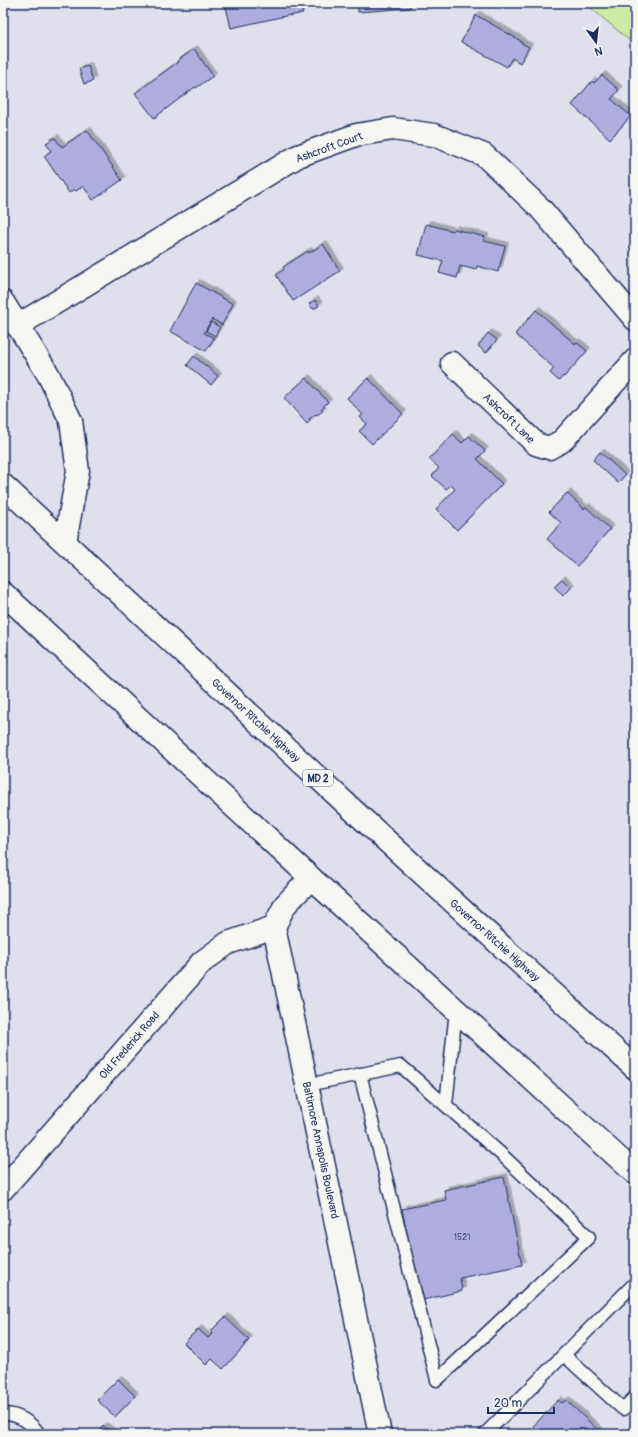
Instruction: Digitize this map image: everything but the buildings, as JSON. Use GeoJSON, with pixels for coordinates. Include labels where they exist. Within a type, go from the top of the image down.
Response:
{"type":"FeatureCollection","features":[{"type":"Feature","properties":{"kind":"main road","name":"Ashcroft Court"},"geometry":{"type":"LineString","coordinates":[[18,326],[298,156],[356,135],[393,129],[434,135],[484,155],[540,208],[635,319]]}},
{"type":"Feature","properties":{"kind":"main road"},"geometry":{"type":"LineString","coordinates":[[3,302],[48,374],[71,421],[78,471],[66,542]]}},
{"type":"Feature","properties":{"kind":"main road","name":"Ashcroft Lane"},"geometry":{"type":"LineString","coordinates":[[452,363],[536,444],[549,448],[562,441],[635,360]]}},
{"type":"Feature","properties":{"kind":"main road","name":"Governor Ritchie Highway"},"geometry":{"type":"LineString","coordinates":[[3,485],[66,542],[366,823],[635,1068]]}},
{"type":"Feature","properties":{"kind":"main road"},"geometry":{"type":"LineString","coordinates":[[3,593],[311,878],[635,1173]]}},
{"type":"Feature","properties":{"kind":"main road"},"geometry":{"type":"LineString","coordinates":[[274,927],[285,906],[311,878]]}},
{"type":"Feature","properties":{"kind":"main road","name":"Baltimore Annapolis Boulevard"},"geometry":{"type":"LineString","coordinates":[[274,927],[380,1434]]}},
{"type":"Feature","properties":{"kind":"main road","name":"Old Frederick Road"},"geometry":{"type":"LineString","coordinates":[[3,1189],[202,962],[228,943],[274,927]]}},
{"type":"Feature","properties":{"kind":"lane"},"geometry":{"type":"LineString","coordinates":[[446,1105],[456,1010]]}},
{"type":"Feature","properties":{"kind":"lane"},"geometry":{"type":"LineString","coordinates":[[307,1085],[360,1074],[401,1066],[501,1154],[589,1237],[437,1380],[360,1074]]}},
{"type":"Feature","properties":{"kind":"lane"},"geometry":{"type":"LineString","coordinates":[[485,1434],[635,1283]]}},
{"type":"Feature","properties":{"kind":"lane"},"geometry":{"type":"LineString","coordinates":[[564,1355],[623,1409],[635,1397]]}},
{"type":"Feature","properties":{"kind":"lane"},"geometry":{"type":"LineString","coordinates":[[3,1414],[22,1418],[36,1428],[39,1434]]}},
{"type":"Feature","properties":{"kind":"green space"},"geometry":{"type":"Polygon","coordinates":[[[585,3],[635,3],[635,45],[585,3]]]}}]}
